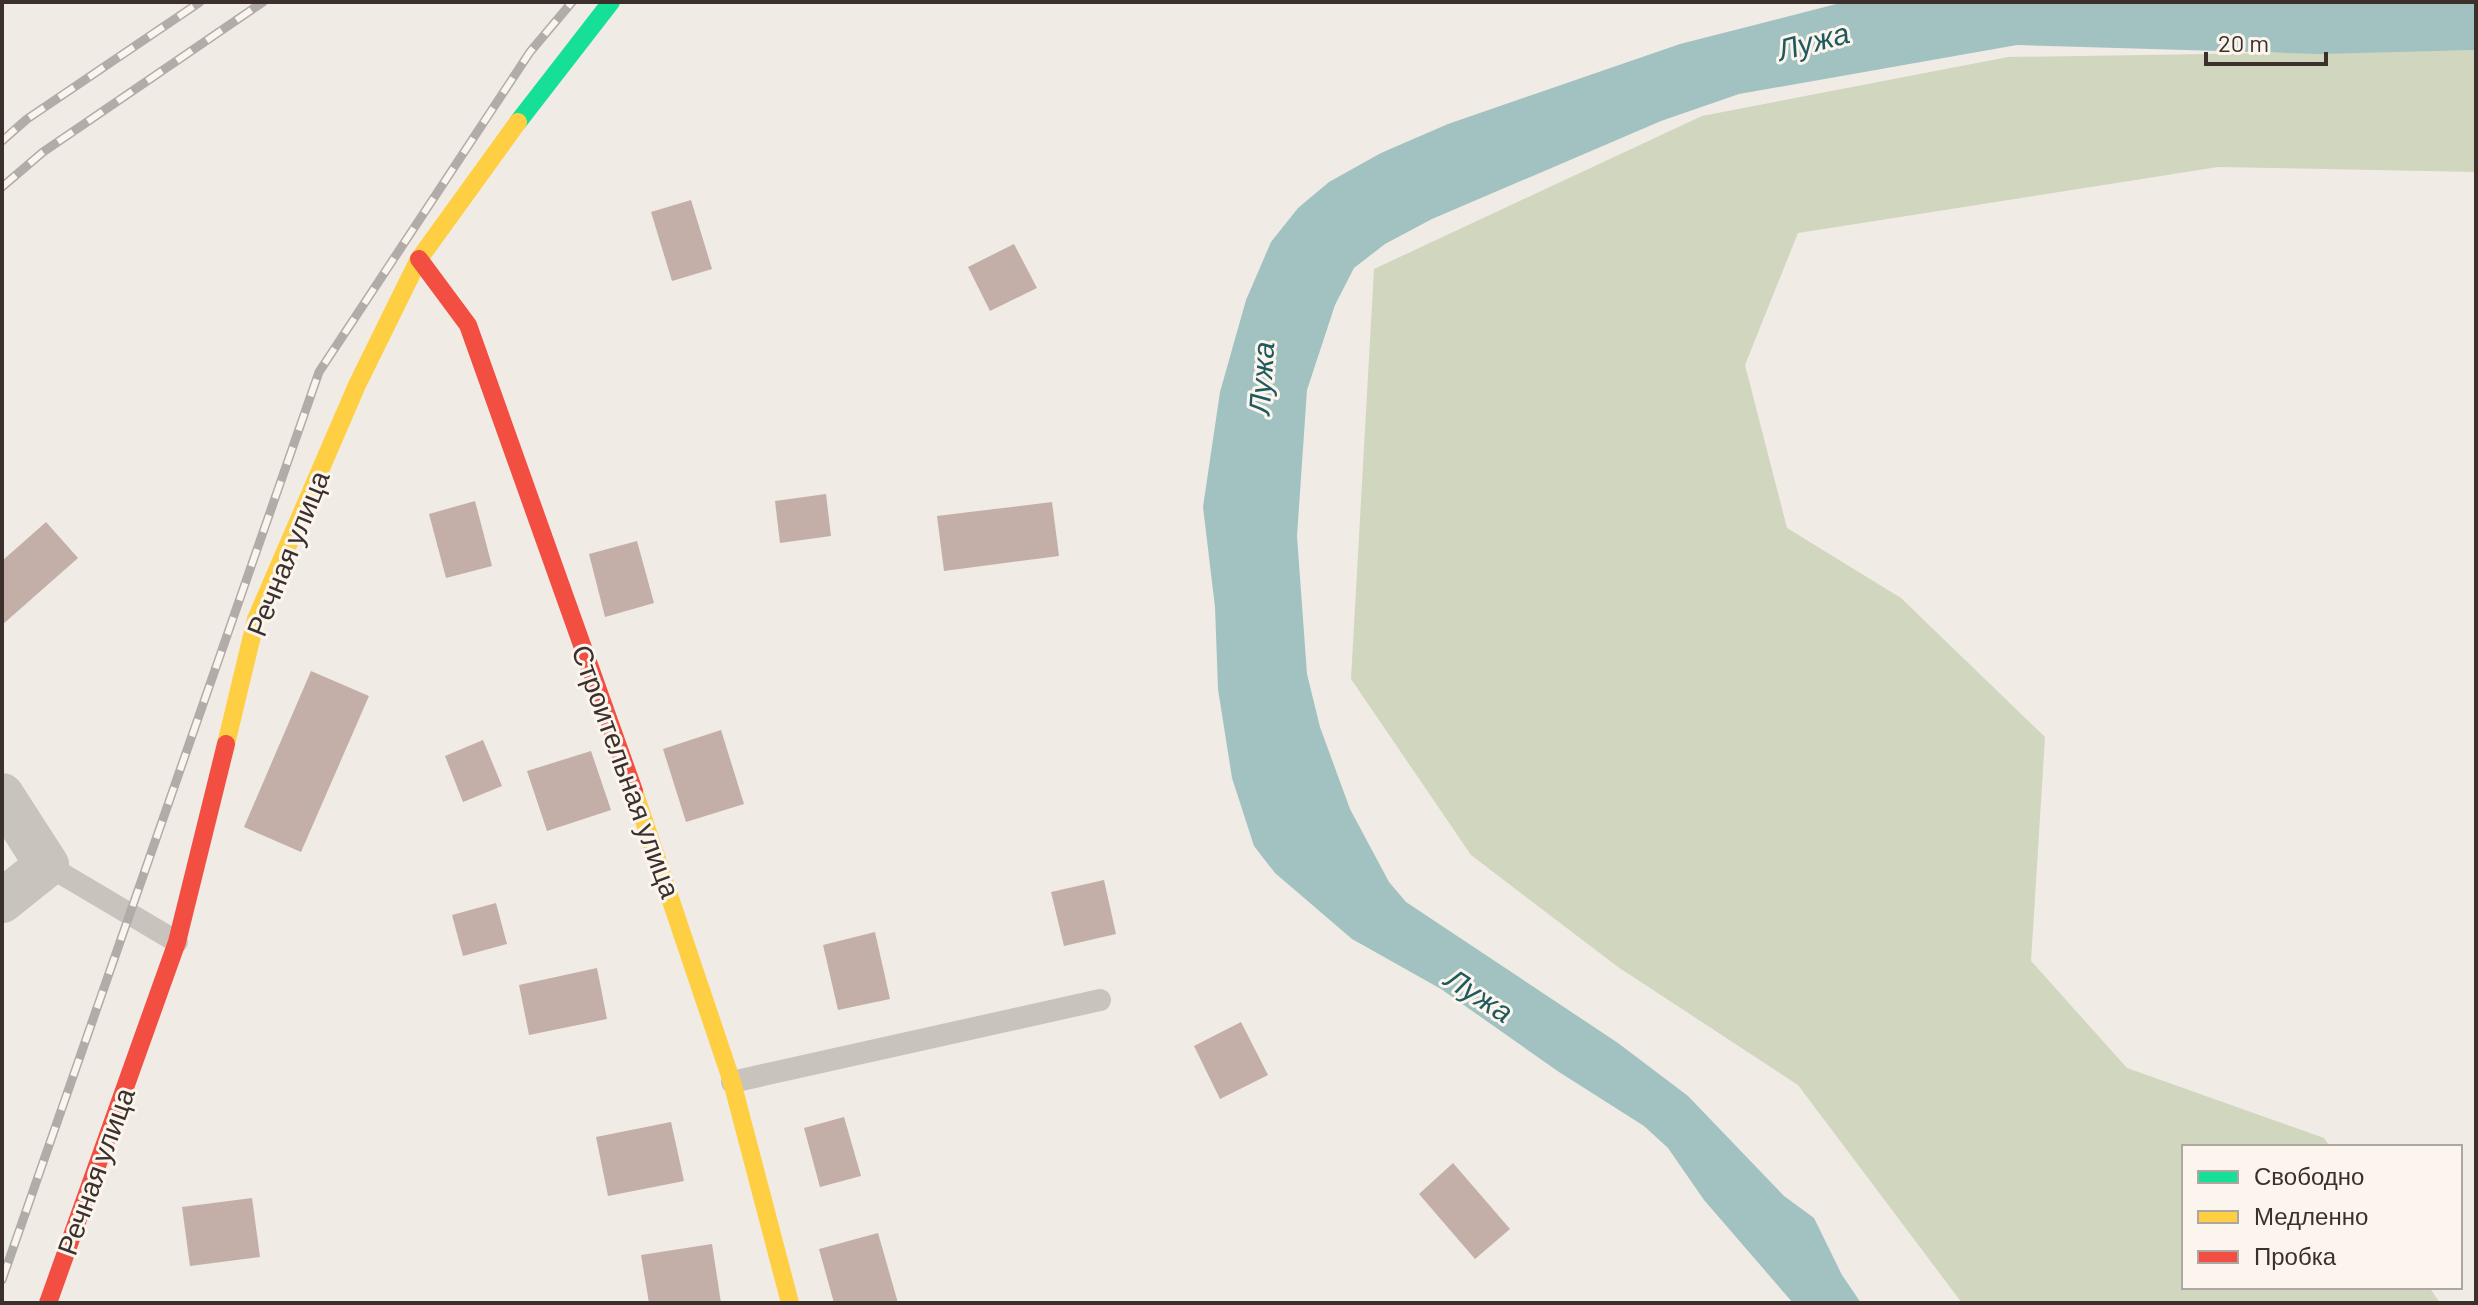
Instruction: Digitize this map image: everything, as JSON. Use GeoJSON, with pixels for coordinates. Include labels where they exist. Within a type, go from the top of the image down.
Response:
{"type":"FeatureCollection","features":[{"type":"Feature","properties":{"kind":"street","name":"Речная улица"},"geometry":{"type":"LineString","coordinates":[[48,1303],[177,942],[256,619],[357,385],[419,259],[496,151],[611,2]]}},
{"type":"Feature","properties":{"kind":"street","name":"Строительная улица"},"geometry":{"type":"LineString","coordinates":[[419,259],[468,325],[673,900],[732,1082],[790,1303]]}},
{"type":"Feature","properties":{"kind":"street"},"geometry":{"type":"LineString","coordinates":[[2,795],[47,865],[2,901]]}},
{"type":"Feature","properties":{"kind":"lane"},"geometry":{"type":"LineString","coordinates":[[47,865],[177,942]]}},
{"type":"Feature","properties":{"kind":"lane"},"geometry":{"type":"LineString","coordinates":[[732,1082],[1100,1000]]}},
{"type":"Feature","properties":{"kind":"green space"},"geometry":{"type":"Polygon","coordinates":[[[2476,50],[2476,172],[2218,167],[1798,233],[1745,365],[1787,528],[1901,598],[2045,737],[2031,961],[2127,1068],[2324,1138],[2329,1145],[2182,1145],[2182,1289],[2430,1289],[2440,1303],[1962,1303],[1798,1085],[1618,967],[1471,855],[1351,679],[1374,269],[1702,116],[2008,57],[2476,50]]]}},
{"type":"Feature","properties":{"kind":"water","name":"Лужа"},"geometry":{"type":"Polygon","coordinates":[[[1844,2],[2476,2],[2476,50],[2319,54],[2017,45],[1739,94],[1661,121],[1432,219],[1385,244],[1354,268],[1335,305],[1307,390],[1297,536],[1307,674],[1320,727],[1350,809],[1389,882],[1406,902],[1618,1043],[1688,1096],[1784,1196],[1814,1218],[1842,1275],[1861,1303],[1793,1303],[1704,1200],[1668,1148],[1644,1126],[1559,1072],[1441,989],[1352,939],[1275,873],[1254,846],[1232,778],[1218,689],[1215,607],[1203,507],[1220,392],[1246,300],[1271,242],[1298,208],[1329,182],[1381,153],[1448,124],[1680,44],[1844,2]]]}},
{"type":"Feature","properties":{"kind":"building"},"geometry":{"type":"Polygon","coordinates":[[[691,200],[712,269],[672,281],[651,212],[691,200]]]}},
{"type":"Feature","properties":{"kind":"building"},"geometry":{"type":"Polygon","coordinates":[[[1014,244],[1037,288],[990,311],[968,267],[1014,244]]]}},
{"type":"Feature","properties":{"kind":"building"},"geometry":{"type":"Polygon","coordinates":[[[826,494],[831,536],[780,543],[775,501],[826,494]]]}},
{"type":"Feature","properties":{"kind":"building"},"geometry":{"type":"Polygon","coordinates":[[[475,501],[492,566],[446,578],[429,514],[475,501]]]}},
{"type":"Feature","properties":{"kind":"building"},"geometry":{"type":"Polygon","coordinates":[[[1052,502],[1059,556],[944,571],[937,516],[1052,502]]]}},
{"type":"Feature","properties":{"kind":"building"},"geometry":{"type":"Polygon","coordinates":[[[46,522],[78,558],[2,625],[2,561],[46,522]]]}},
{"type":"Feature","properties":{"kind":"building"},"geometry":{"type":"Polygon","coordinates":[[[637,541],[654,603],[605,617],[589,554],[637,541]]]}},
{"type":"Feature","properties":{"kind":"building"},"geometry":{"type":"Polygon","coordinates":[[[311,671],[369,696],[301,852],[244,827],[311,671]]]}},
{"type":"Feature","properties":{"kind":"building"},"geometry":{"type":"Polygon","coordinates":[[[721,730],[744,804],[686,822],[663,749],[721,730]]]}},
{"type":"Feature","properties":{"kind":"building"},"geometry":{"type":"Polygon","coordinates":[[[483,740],[502,786],[463,802],[445,756],[483,740]]]}},
{"type":"Feature","properties":{"kind":"building"},"geometry":{"type":"Polygon","coordinates":[[[591,751],[611,810],[547,831],[527,771],[591,751]]]}},
{"type":"Feature","properties":{"kind":"building"},"geometry":{"type":"Polygon","coordinates":[[[1104,880],[1116,934],[1064,946],[1051,892],[1104,880]]]}},
{"type":"Feature","properties":{"kind":"building"},"geometry":{"type":"Polygon","coordinates":[[[496,903],[507,944],[463,956],[452,915],[496,903]]]}},
{"type":"Feature","properties":{"kind":"building"},"geometry":{"type":"Polygon","coordinates":[[[875,932],[890,999],[838,1010],[823,945],[875,932]]]}},
{"type":"Feature","properties":{"kind":"building"},"geometry":{"type":"Polygon","coordinates":[[[597,968],[607,1019],[529,1035],[519,985],[597,968]]]}},
{"type":"Feature","properties":{"kind":"building"},"geometry":{"type":"Polygon","coordinates":[[[1241,1022],[1268,1075],[1220,1099],[1194,1046],[1241,1022]]]}},
{"type":"Feature","properties":{"kind":"building"},"geometry":{"type":"Polygon","coordinates":[[[844,1117],[861,1176],[820,1187],[804,1128],[844,1117]]]}},
{"type":"Feature","properties":{"kind":"building"},"geometry":{"type":"Polygon","coordinates":[[[671,1122],[684,1181],[608,1196],[596,1137],[671,1122]]]}},
{"type":"Feature","properties":{"kind":"building"},"geometry":{"type":"Polygon","coordinates":[[[1453,1163],[1510,1229],[1475,1259],[1419,1194],[1453,1163]]]}},
{"type":"Feature","properties":{"kind":"building"},"geometry":{"type":"Polygon","coordinates":[[[252,1198],[260,1257],[190,1266],[182,1207],[252,1198]]]}},
{"type":"Feature","properties":{"kind":"building"},"geometry":{"type":"Polygon","coordinates":[[[878,1233],[898,1303],[834,1303],[819,1249],[878,1233]]]}},
{"type":"Feature","properties":{"kind":"building"},"geometry":{"type":"Polygon","coordinates":[[[712,1244],[721,1303],[649,1303],[641,1255],[712,1244]]]}},
{"type":"Feature","properties":{"kind":"railway"},"geometry":{"type":"LineString","coordinates":[[2,141],[27,119],[200,2]]}},
{"type":"Feature","properties":{"kind":"railway"},"geometry":{"type":"LineString","coordinates":[[2,187],[43,152],[263,2]]}},
{"type":"Feature","properties":{"kind":"railway"},"geometry":{"type":"LineString","coordinates":[[2,1280],[319,372],[530,52],[572,2]]}},
{"type":"Feature","properties":{"kind":"traffic: fast"},"geometry":{"type":"LineString","coordinates":[[518,122],[611,2]]}},
{"type":"Feature","properties":{"kind":"traffic: slow"},"geometry":{"type":"LineString","coordinates":[[226,744],[256,619],[357,385],[419,259],[518,122]]}},
{"type":"Feature","properties":{"kind":"traffic: slow"},"geometry":{"type":"LineString","coordinates":[[634,791],[732,1082],[790,1303]]}},
{"type":"Feature","properties":{"kind":"traffic: jam"},"geometry":{"type":"LineString","coordinates":[[419,259],[468,325],[634,791]]}},
{"type":"Feature","properties":{"kind":"traffic: jam"},"geometry":{"type":"LineString","coordinates":[[48,1303],[177,942],[226,744]]}}]}
